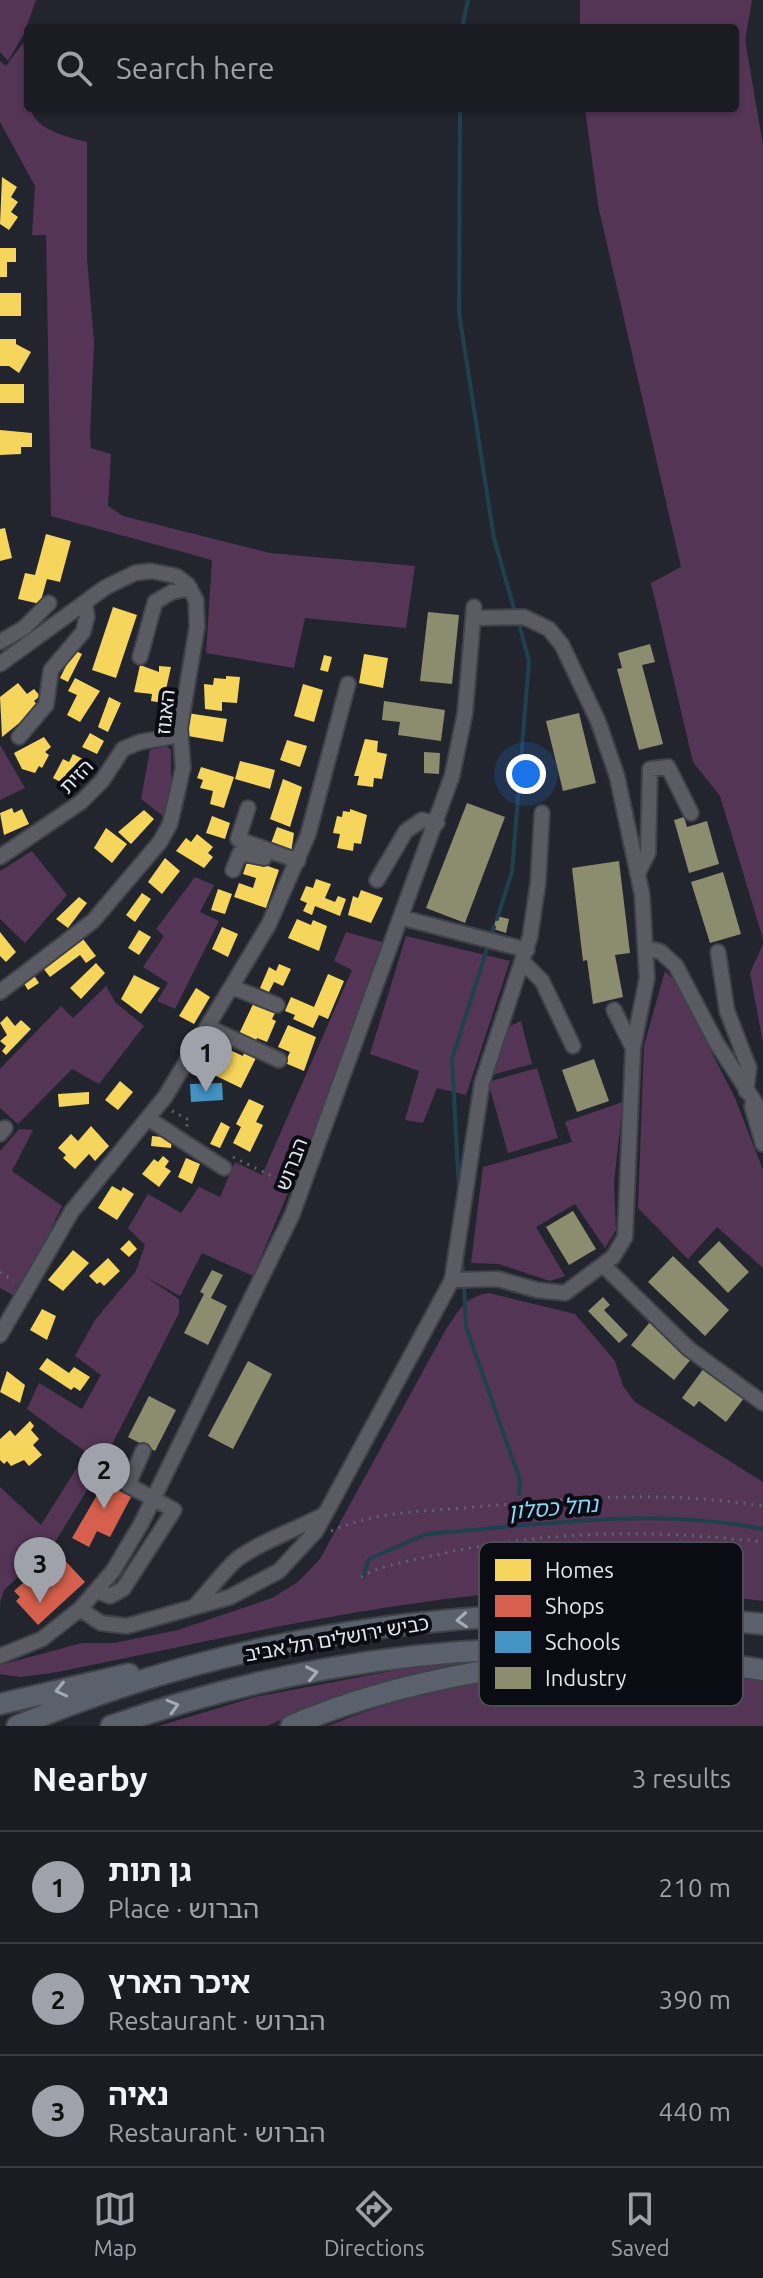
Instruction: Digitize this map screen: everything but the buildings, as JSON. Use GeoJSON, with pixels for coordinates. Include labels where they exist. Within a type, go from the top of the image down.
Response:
{"type":"FeatureCollection","features":[{"type":"Feature","properties":{"kind":"highway","name":"כביש ירושלים תל אביב"},"geometry":{"type":"LineString","coordinates":[[17,1726],[130,1685],[228,1657],[329,1636],[433,1621],[479,1618]]}},
{"type":"Feature","properties":{"kind":"highway","name":"כביש ירושלים תל אביב"},"geometry":{"type":"LineString","coordinates":[[743,1622],[763,1624]]}},
{"type":"Feature","properties":{"kind":"highway"},"geometry":{"type":"LineString","coordinates":[[0,1704],[157,1667],[329,1636]]}},
{"type":"Feature","properties":{"kind":"highway","name":"כביש ירושלים תל אביב"},"geometry":{"type":"LineString","coordinates":[[111,1726],[236,1689],[364,1664],[479,1651]]}},
{"type":"Feature","properties":{"kind":"highway","name":"כביש ירושלים תל אביב"},"geometry":{"type":"LineString","coordinates":[[743,1668],[763,1670]]}},
{"type":"Feature","properties":{"kind":"highway"},"geometry":{"type":"LineString","coordinates":[[291,1726],[356,1702],[479,1671]]}},
{"type":"Feature","properties":{"kind":"street"},"geometry":{"type":"LineString","coordinates":[[0,664],[120,579],[143,572],[176,576],[190,588]]}},
{"type":"Feature","properties":{"kind":"street"},"geometry":{"type":"LineString","coordinates":[[140,657],[155,602],[172,592],[190,588]]}},
{"type":"Feature","properties":{"kind":"street","name":"האגוז"},"geometry":{"type":"LineString","coordinates":[[0,992],[93,921],[163,837],[179,791],[183,763],[180,735],[198,620],[190,588]]}},
{"type":"Feature","properties":{"kind":"street"},"geometry":{"type":"LineString","coordinates":[[0,642],[24,628],[49,603]]}},
{"type":"Feature","properties":{"kind":"street"},"geometry":{"type":"LineString","coordinates":[[19,737],[46,705],[51,670],[83,632],[87,617],[85,603]]}},
{"type":"Feature","properties":{"kind":"street","name":"הברוש"},"geometry":{"type":"LineString","coordinates":[[0,1656],[42,1639],[80,1609],[128,1548],[261,1284],[302,1191],[437,823],[461,739],[473,613],[524,617],[549,629],[562,645],[608,748],[639,871]]}},
{"type":"Feature","properties":{"kind":"street"},"geometry":{"type":"LineString","coordinates":[[0,1335],[72,1211],[160,1104],[269,924],[297,865],[348,684]]}},
{"type":"Feature","properties":{"kind":"street","name":"הזית"},"geometry":{"type":"LineString","coordinates":[[0,857],[81,802],[126,747],[180,735]]}},
{"type":"Feature","properties":{"kind":"street"},"geometry":{"type":"LineString","coordinates":[[452,1280],[498,1279],[556,1294],[565,1293],[621,1248],[625,1237],[633,1048],[645,999],[647,948],[639,871],[648,853],[650,769],[668,767],[691,813]]}},
{"type":"Feature","properties":{"kind":"street"},"geometry":{"type":"LineString","coordinates":[[248,808],[238,839],[297,865]]}},
{"type":"Feature","properties":{"kind":"street"},"geometry":{"type":"LineString","coordinates":[[80,1609],[95,1621],[120,1626],[194,1607],[261,1583],[287,1565],[310,1541],[326,1514],[452,1280],[482,1083],[525,956],[538,883],[542,813]]}},
{"type":"Feature","properties":{"kind":"street"},"geometry":{"type":"LineString","coordinates":[[377,880],[413,825],[428,819],[437,823]]}},
{"type":"Feature","properties":{"kind":"street"},"geometry":{"type":"LineString","coordinates":[[233,870],[242,853],[297,865]]}},
{"type":"Feature","properties":{"kind":"street"},"geometry":{"type":"LineString","coordinates":[[403,918],[525,956],[542,981],[573,1046]]}},
{"type":"Feature","properties":{"kind":"street"},"geometry":{"type":"LineString","coordinates":[[647,948],[661,952],[676,966],[763,1115]]}},
{"type":"Feature","properties":{"kind":"street"},"geometry":{"type":"LineString","coordinates":[[718,952],[727,1011],[749,1068],[748,1094],[763,1144]]}},
{"type":"Feature","properties":{"kind":"street"},"geometry":{"type":"LineString","coordinates":[[232,987],[277,1005]]}},
{"type":"Feature","properties":{"kind":"street"},"geometry":{"type":"LineString","coordinates":[[614,1010],[633,1048]]}},
{"type":"Feature","properties":{"kind":"street"},"geometry":{"type":"LineString","coordinates":[[208,1027],[279,1060]]}},
{"type":"Feature","properties":{"kind":"street"},"geometry":{"type":"LineString","coordinates":[[149,1119],[224,1168]]}},
{"type":"Feature","properties":{"kind":"street"},"geometry":{"type":"LineString","coordinates":[[603,1265],[689,1349],[763,1403]]}},
{"type":"Feature","properties":{"kind":"street"},"geometry":{"type":"LineString","coordinates":[[97,1591],[110,1596],[123,1589],[174,1510],[128,1485],[143,1451]]}},
{"type":"Feature","properties":{"kind":"street"},"geometry":{"type":"LineString","coordinates":[[194,1607],[236,1560],[326,1514]]}},
{"type":"Feature","properties":{"kind":"path"},"geometry":{"type":"LineString","coordinates":[[160,1104],[189,1120],[184,1132]]}},
{"type":"Feature","properties":{"kind":"path"},"geometry":{"type":"LineString","coordinates":[[223,1152],[302,1191]]}},
{"type":"Feature","properties":{"kind":"path"},"geometry":{"type":"LineString","coordinates":[[310,1541],[363,1518],[413,1510],[643,1494],[763,1506]]}},
{"type":"Feature","properties":{"kind":"path"},"geometry":{"type":"LineString","coordinates":[[504,1542],[566,1533],[706,1535],[763,1542]]}},
{"type":"Feature","properties":{"kind":"path"},"geometry":{"type":"LineString","coordinates":[[361,1577],[376,1569],[479,1546]]}},
{"type":"Feature","properties":{"kind":"shaded area"},"geometry":{"type":"Polygon","coordinates":[[[0,0],[36,0],[28,24],[24,24],[24,34],[8,61],[0,52],[0,0]]]}},
{"type":"Feature","properties":{"kind":"shaded area"},"geometry":{"type":"Polygon","coordinates":[[[580,0],[752,0],[745,40],[763,146],[763,939],[720,796],[693,762],[651,583],[681,567],[598,205],[586,112],[739,112],[739,24],[580,24],[580,0]]]}},
{"type":"Feature","properties":{"kind":"shaded area"},"geometry":{"type":"Polygon","coordinates":[[[23,43],[24,112],[32,112],[45,127],[87,142],[87,259],[94,342],[90,436],[91,448],[111,454],[108,506],[123,516],[270,553],[415,566],[406,628],[305,618],[294,668],[206,653],[212,560],[51,516],[46,235],[32,235],[35,186],[0,122],[0,61],[6,66],[23,43]]]}},
{"type":"Feature","properties":{"kind":"shaded area"},"geometry":{"type":"Polygon","coordinates":[[[0,745],[25,788],[0,800],[0,745]]]}},
{"type":"Feature","properties":{"kind":"shaded area"},"geometry":{"type":"Polygon","coordinates":[[[167,746],[171,750],[171,787],[163,816],[141,799],[150,750],[167,746]]]}},
{"type":"Feature","properties":{"kind":"shaded area"},"geometry":{"type":"Polygon","coordinates":[[[32,851],[67,895],[25,943],[0,919],[0,871],[32,851]]]}},
{"type":"Feature","properties":{"kind":"shaded area"},"geometry":{"type":"Polygon","coordinates":[[[195,877],[214,885],[200,912],[219,921],[175,1009],[157,1001],[168,983],[143,967],[164,936],[156,929],[195,877]]]}},
{"type":"Feature","properties":{"kind":"shaded area"},"geometry":{"type":"Polygon","coordinates":[[[346,932],[382,942],[324,1107],[253,1276],[202,1253],[180,1296],[144,1276],[179,1299],[179,1313],[102,1464],[27,1409],[39,1383],[82,1409],[101,1375],[75,1356],[95,1320],[136,1271],[145,1245],[128,1228],[148,1194],[181,1213],[199,1187],[220,1197],[235,1162],[262,1175],[352,970],[334,961],[346,932]]]}},
{"type":"Feature","properties":{"kind":"shaded area"},"geometry":{"type":"Polygon","coordinates":[[[406,936],[510,961],[466,1095],[437,1088],[423,1123],[405,1120],[419,1071],[370,1054],[406,936]]]}},
{"type":"Feature","properties":{"kind":"shaded area"},"geometry":{"type":"Polygon","coordinates":[[[763,944],[763,1043],[750,973],[763,944]]]}},
{"type":"Feature","properties":{"kind":"shaded area"},"geometry":{"type":"Polygon","coordinates":[[[665,971],[675,981],[735,1098],[763,1170],[763,1268],[717,1227],[688,1259],[638,1208],[644,1046],[665,971]]]}},
{"type":"Feature","properties":{"kind":"shaded area"},"geometry":{"type":"Polygon","coordinates":[[[106,986],[115,1002],[144,1026],[99,1084],[72,1069],[18,1124],[0,1108],[0,1069],[61,1006],[73,1018],[106,986]]]}},
{"type":"Feature","properties":{"kind":"shaded area"},"geometry":{"type":"Polygon","coordinates":[[[521,1021],[532,1064],[488,1076],[506,1028],[521,1021]]]}},
{"type":"Feature","properties":{"kind":"shaded area"},"geometry":{"type":"Polygon","coordinates":[[[537,1068],[558,1138],[508,1153],[488,1082],[537,1068]]]}},
{"type":"Feature","properties":{"kind":"shaded area"},"geometry":{"type":"Polygon","coordinates":[[[623,1102],[614,1182],[616,1230],[605,1248],[575,1204],[536,1227],[565,1276],[550,1281],[499,1264],[471,1263],[483,1167],[572,1142],[565,1122],[623,1102]]]}},
{"type":"Feature","properties":{"kind":"shaded area"},"geometry":{"type":"Polygon","coordinates":[[[19,1129],[33,1130],[12,1171],[62,1206],[35,1262],[13,1295],[0,1288],[0,1151],[19,1129]]]}},
{"type":"Feature","properties":{"kind":"shaded area"},"geometry":{"type":"Polygon","coordinates":[[[489,1293],[575,1314],[615,1361],[623,1386],[635,1402],[763,1482],[763,1601],[743,1599],[743,1542],[479,1542],[479,1596],[318,1619],[58,1672],[21,1677],[0,1674],[0,1665],[82,1643],[114,1643],[178,1630],[272,1598],[298,1582],[320,1559],[445,1331],[468,1301],[489,1293]]]}},
{"type":"Feature","properties":{"kind":"shaded area"},"geometry":{"type":"Polygon","coordinates":[[[83,1458],[102,1466],[55,1542],[4,1590],[0,1603],[0,1487],[41,1525],[83,1458]]]}},
{"type":"Feature","properties":{"kind":"shaded area"},"geometry":{"type":"Polygon","coordinates":[[[454,1659],[455,1670],[296,1713],[267,1726],[159,1726],[255,1697],[454,1659]]]}},
{"type":"Feature","properties":{"kind":"shaded area"},"geometry":{"type":"Polygon","coordinates":[[[743,1666],[748,1666],[763,1670],[763,1726],[328,1726],[397,1702],[479,1682],[479,1706],[743,1706],[743,1666]]]}},
{"type":"Feature","properties":{"kind":"waterway"},"geometry":{"type":"LineString","coordinates":[[463,24],[468,0]]}},
{"type":"Feature","properties":{"kind":"waterway"},"geometry":{"type":"LineString","coordinates":[[460,112],[459,313],[494,538],[515,612]]}},
{"type":"Feature","properties":{"kind":"waterway"},"geometry":{"type":"LineString","coordinates":[[497,919],[512,872],[529,661],[518,620]]}},
{"type":"Feature","properties":{"kind":"waterway"},"geometry":{"type":"LineString","coordinates":[[459,1191],[452,1059],[494,927]]}},
{"type":"Feature","properties":{"kind":"waterway"},"geometry":{"type":"LineString","coordinates":[[462,1256],[463,1275]]}},
{"type":"Feature","properties":{"kind":"waterway"},"geometry":{"type":"LineString","coordinates":[[464,1284],[466,1327],[520,1480],[519,1494]]}},
{"type":"Feature","properties":{"kind":"waterway","name":"נחל כסלון"},"geometry":{"type":"LineString","coordinates":[[363,1577],[369,1559],[424,1535],[438,1533],[641,1518],[722,1522],[763,1529]]}},
{"type":"Feature","properties":{"kind":"place","name":"גן תות"},"geometry":{"type":"Point","coordinates":[206,1092]}},
{"type":"Feature","properties":{"kind":"place","name":"איכר הארץ"},"geometry":{"type":"Point","coordinates":[104,1509]}},
{"type":"Feature","properties":{"kind":"place","name":"נאיה"},"geometry":{"type":"Point","coordinates":[40,1603]}}]}
